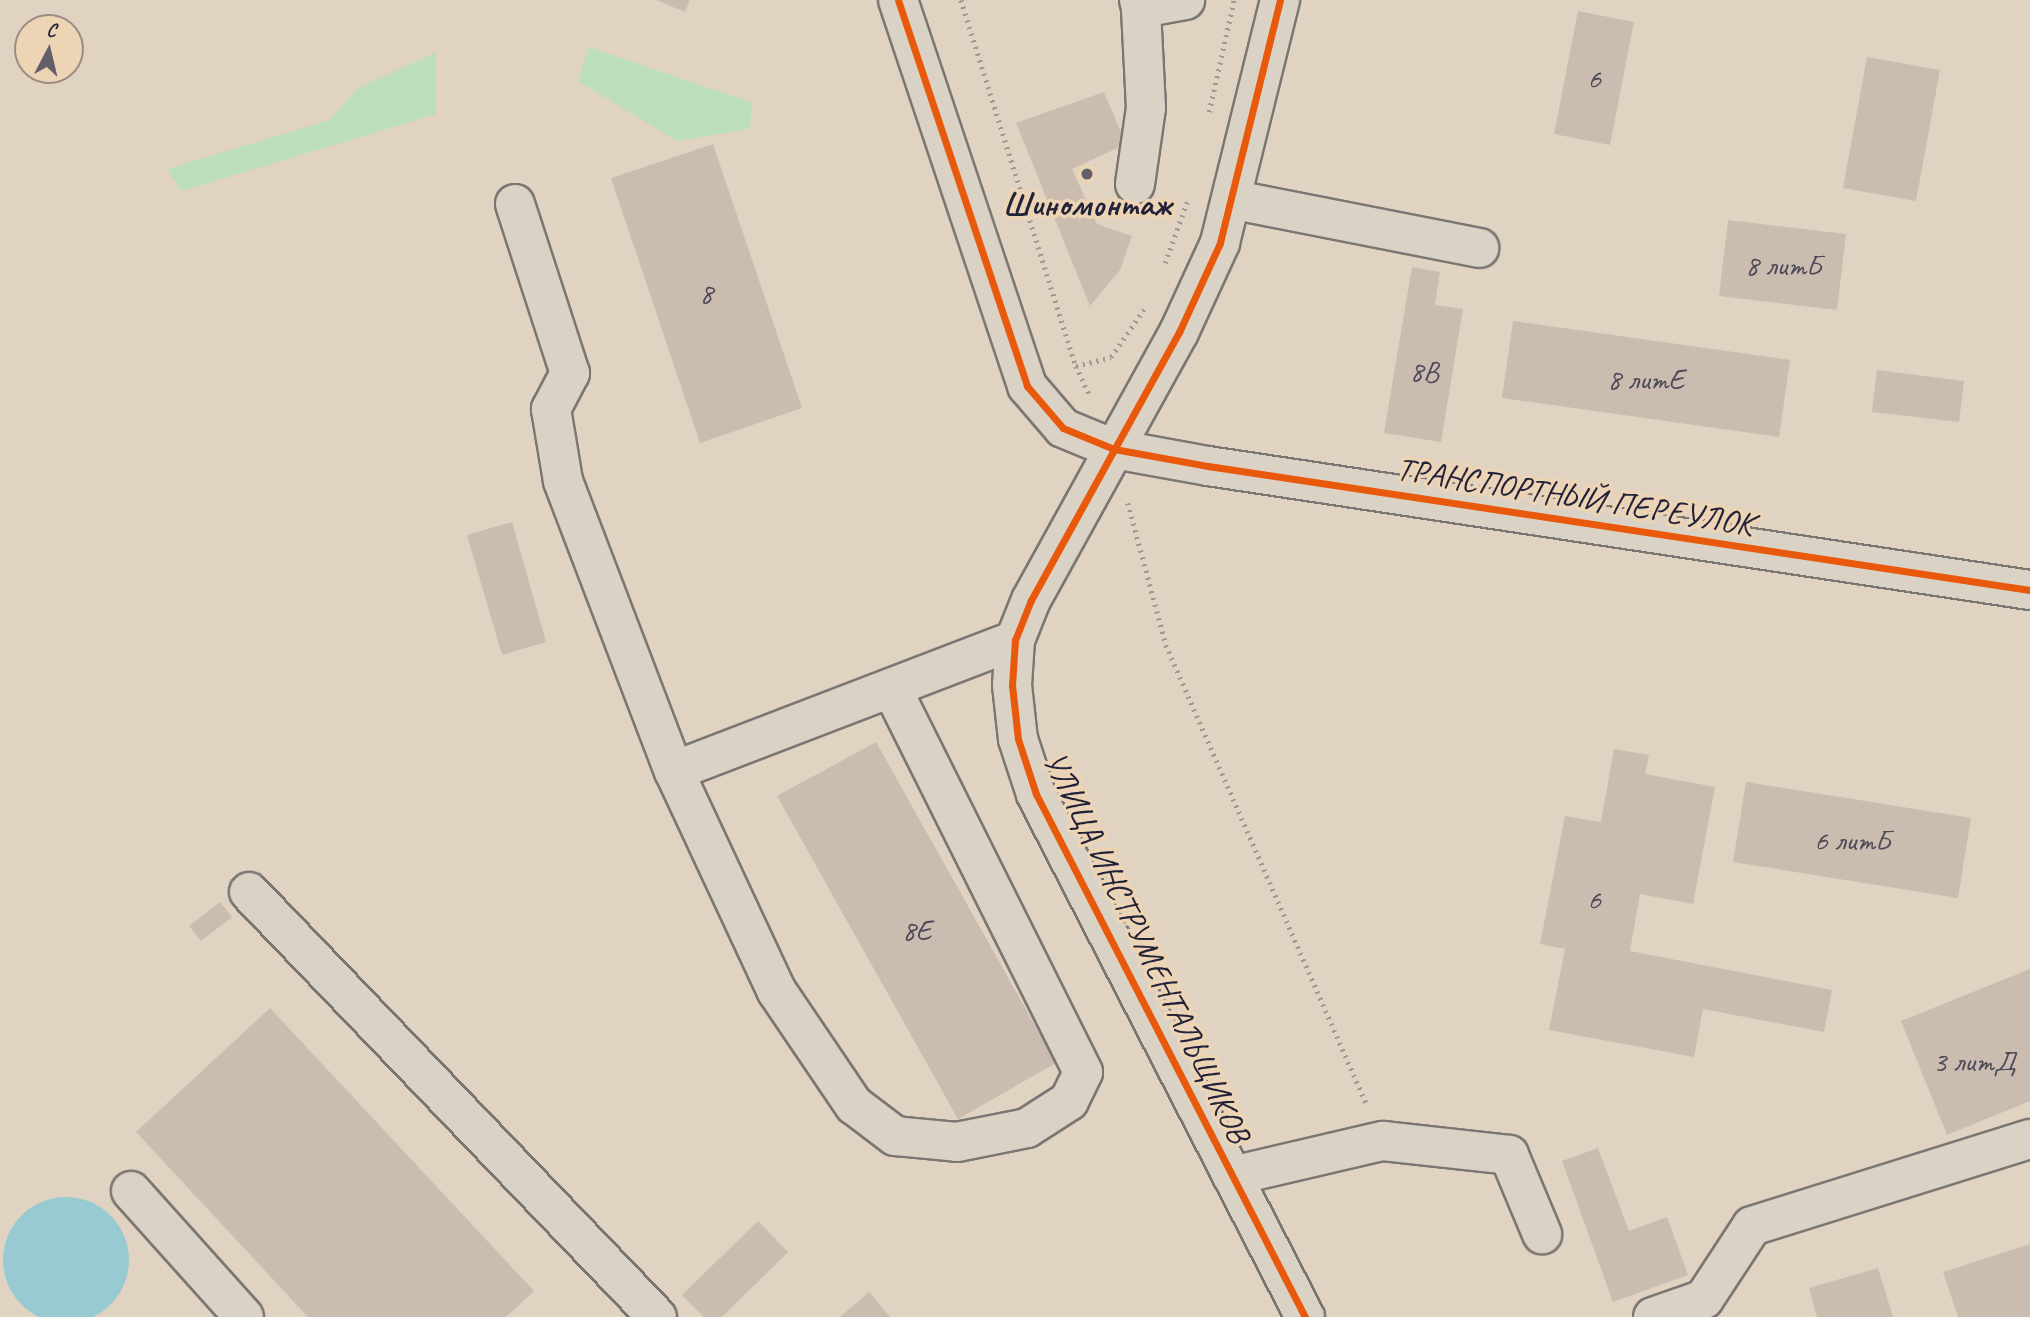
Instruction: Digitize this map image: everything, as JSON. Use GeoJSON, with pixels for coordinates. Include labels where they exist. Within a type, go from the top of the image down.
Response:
{"type":"FeatureCollection","features":[{"type":"Feature","properties":{"kind":"street"},"geometry":{"type":"LineString","coordinates":[[898,0],[1027,386],[1063,428],[1114,449]]}},
{"type":"Feature","properties":{"kind":"street"},"geometry":{"type":"LineString","coordinates":[[1135,184],[1146,108],[1140,4],[1185,0]]}},
{"type":"Feature","properties":{"kind":"street","name":"УЛИЦА ИНСТРУМЕНТАЛЬЩИКОВ"},"geometry":{"type":"LineString","coordinates":[[1280,0],[1235,200],[1179,332],[1114,449],[1015,640],[1018,739],[1037,794],[1305,1317]]}},
{"type":"Feature","properties":{"kind":"street"},"geometry":{"type":"LineString","coordinates":[[1235,200],[1479,248]]}},
{"type":"Feature","properties":{"kind":"street"},"geometry":{"type":"LineString","coordinates":[[515,204],[570,373],[551,409],[563,481],[674,771],[776,990],[854,1105],[895,1136],[957,1142],[1027,1128],[1069,1101],[1083,1072],[891,689]]}},
{"type":"Feature","properties":{"kind":"street","name":"ТРАНСПОРТНЫЙ ПЕРЕУЛОК"},"geometry":{"type":"LineString","coordinates":[[1114,449],[2030,590]]}},
{"type":"Feature","properties":{"kind":"street"},"geometry":{"type":"LineString","coordinates":[[674,771],[1015,640]]}},
{"type":"Feature","properties":{"kind":"street"},"geometry":{"type":"LineString","coordinates":[[249,892],[657,1317]]}},
{"type":"Feature","properties":{"kind":"street"},"geometry":{"type":"LineString","coordinates":[[1653,1317],[1704,1299],[1752,1226],[2030,1139]]}},
{"type":"Feature","properties":{"kind":"street"},"geometry":{"type":"LineString","coordinates":[[1232,1176],[1382,1141],[1509,1155],[1542,1234]]}},
{"type":"Feature","properties":{"kind":"street"},"geometry":{"type":"LineString","coordinates":[[131,1191],[244,1317]]}},
{"type":"Feature","properties":{"kind":"path"},"geometry":{"type":"LineString","coordinates":[[1114,449],[1166,645],[1382,1141]]}},
{"type":"Feature","properties":{"kind":"green space"},"geometry":{"type":"Polygon","coordinates":[[[589,47],[753,103],[749,129],[677,141],[578,81],[589,47]]]}},
{"type":"Feature","properties":{"kind":"green space"},"geometry":{"type":"Polygon","coordinates":[[[436,52],[436,114],[182,191],[167,169],[330,120],[357,89],[436,52]]]}},
{"type":"Feature","properties":{"kind":"water"},"geometry":{"type":"Polygon","coordinates":[[[66,1197],[90,1201],[111,1215],[125,1236],[129,1260],[125,1284],[111,1305],[90,1319],[66,1323],[42,1319],[21,1305],[7,1284],[3,1260],[7,1236],[21,1215],[42,1201],[66,1197]]]}},
{"type":"Feature","properties":{"kind":"building"},"geometry":{"type":"Polygon","coordinates":[[[656,0],[690,0],[685,12],[656,0]]]}},
{"type":"Feature","properties":{"kind":"building"},"geometry":{"type":"Polygon","coordinates":[[[1578,11],[1634,22],[1610,145],[1554,134],[1578,11]]]}},
{"type":"Feature","properties":{"kind":"building"},"geometry":{"type":"Polygon","coordinates":[[[1867,57],[1940,70],[1916,201],[1843,188],[1867,57]]]}},
{"type":"Feature","properties":{"kind":"building"},"geometry":{"type":"Polygon","coordinates":[[[1104,92],[1126,144],[1072,169],[1097,224],[1132,236],[1120,270],[1090,306],[1016,123],[1104,92]]]}},
{"type":"Feature","properties":{"kind":"building"},"geometry":{"type":"Polygon","coordinates":[[[713,144],[802,408],[700,443],[611,178],[713,144]]]}},
{"type":"Feature","properties":{"kind":"building"},"geometry":{"type":"Polygon","coordinates":[[[1728,220],[1846,234],[1837,310],[1719,296],[1728,220]]]}},
{"type":"Feature","properties":{"kind":"building"},"geometry":{"type":"Polygon","coordinates":[[[1412,267],[1440,272],[1435,305],[1463,309],[1441,442],[1384,433],[1412,267]]]}},
{"type":"Feature","properties":{"kind":"building"},"geometry":{"type":"Polygon","coordinates":[[[1513,321],[1790,360],[1779,437],[1502,398],[1513,321]]]}},
{"type":"Feature","properties":{"kind":"building"},"geometry":{"type":"Polygon","coordinates":[[[1877,370],[1964,381],[1959,422],[1872,412],[1877,370]]]}},
{"type":"Feature","properties":{"kind":"building"},"geometry":{"type":"Polygon","coordinates":[[[512,522],[546,642],[502,655],[467,535],[512,522]]]}},
{"type":"Feature","properties":{"kind":"building"},"geometry":{"type":"Polygon","coordinates":[[[876,742],[1056,1063],[958,1119],[777,796],[876,742]]]}},
{"type":"Feature","properties":{"kind":"building"},"geometry":{"type":"Polygon","coordinates":[[[1614,749],[1649,755],[1645,774],[1715,787],[1693,904],[1640,894],[1630,951],[1832,990],[1824,1032],[1703,1009],[1694,1057],[1549,1030],[1565,949],[1540,944],[1565,816],[1601,822],[1614,749]]]}},
{"type":"Feature","properties":{"kind":"building"},"geometry":{"type":"Polygon","coordinates":[[[1746,782],[1971,818],[1958,898],[1733,862],[1746,782]]]}},
{"type":"Feature","properties":{"kind":"building"},"geometry":{"type":"Polygon","coordinates":[[[220,902],[232,917],[201,941],[189,926],[220,902]]]}},
{"type":"Feature","properties":{"kind":"building"},"geometry":{"type":"Polygon","coordinates":[[[2030,969],[2030,1101],[1947,1135],[1901,1021],[2030,969]]]}},
{"type":"Feature","properties":{"kind":"building"},"geometry":{"type":"Polygon","coordinates":[[[270,1008],[534,1291],[506,1317],[308,1317],[136,1132],[270,1008]]]}},
{"type":"Feature","properties":{"kind":"building"},"geometry":{"type":"Polygon","coordinates":[[[1598,1148],[1629,1231],[1667,1217],[1688,1275],[1613,1302],[1562,1161],[1598,1148]]]}},
{"type":"Feature","properties":{"kind":"building"},"geometry":{"type":"Polygon","coordinates":[[[758,1221],[788,1252],[722,1317],[704,1317],[682,1295],[758,1221]]]}},
{"type":"Feature","properties":{"kind":"building"},"geometry":{"type":"Polygon","coordinates":[[[2030,1244],[2030,1317],[1958,1317],[1943,1272],[2030,1244]]]}},
{"type":"Feature","properties":{"kind":"building"},"geometry":{"type":"Polygon","coordinates":[[[1878,1268],[1893,1317],[1817,1317],[1809,1288],[1878,1268]]]}},
{"type":"Feature","properties":{"kind":"building"},"geometry":{"type":"Polygon","coordinates":[[[869,1292],[890,1317],[840,1317],[869,1292]]]}},
{"type":"Feature","properties":{"kind":"cycle path"},"geometry":{"type":"LineString","coordinates":[[898,0],[1027,386],[1063,428],[1114,449],[1208,466],[2030,590]]}},
{"type":"Feature","properties":{"kind":"cycle path"},"geometry":{"type":"LineString","coordinates":[[1280,0],[1220,243],[1179,332],[1031,600],[1015,640],[1012,685],[1018,739],[1036,794],[1305,1317]]}},
{"type":"Feature","properties":{"kind":"place","name":"Шиномонтаж"},"geometry":{"type":"Point","coordinates":[1087,174]}}]}
